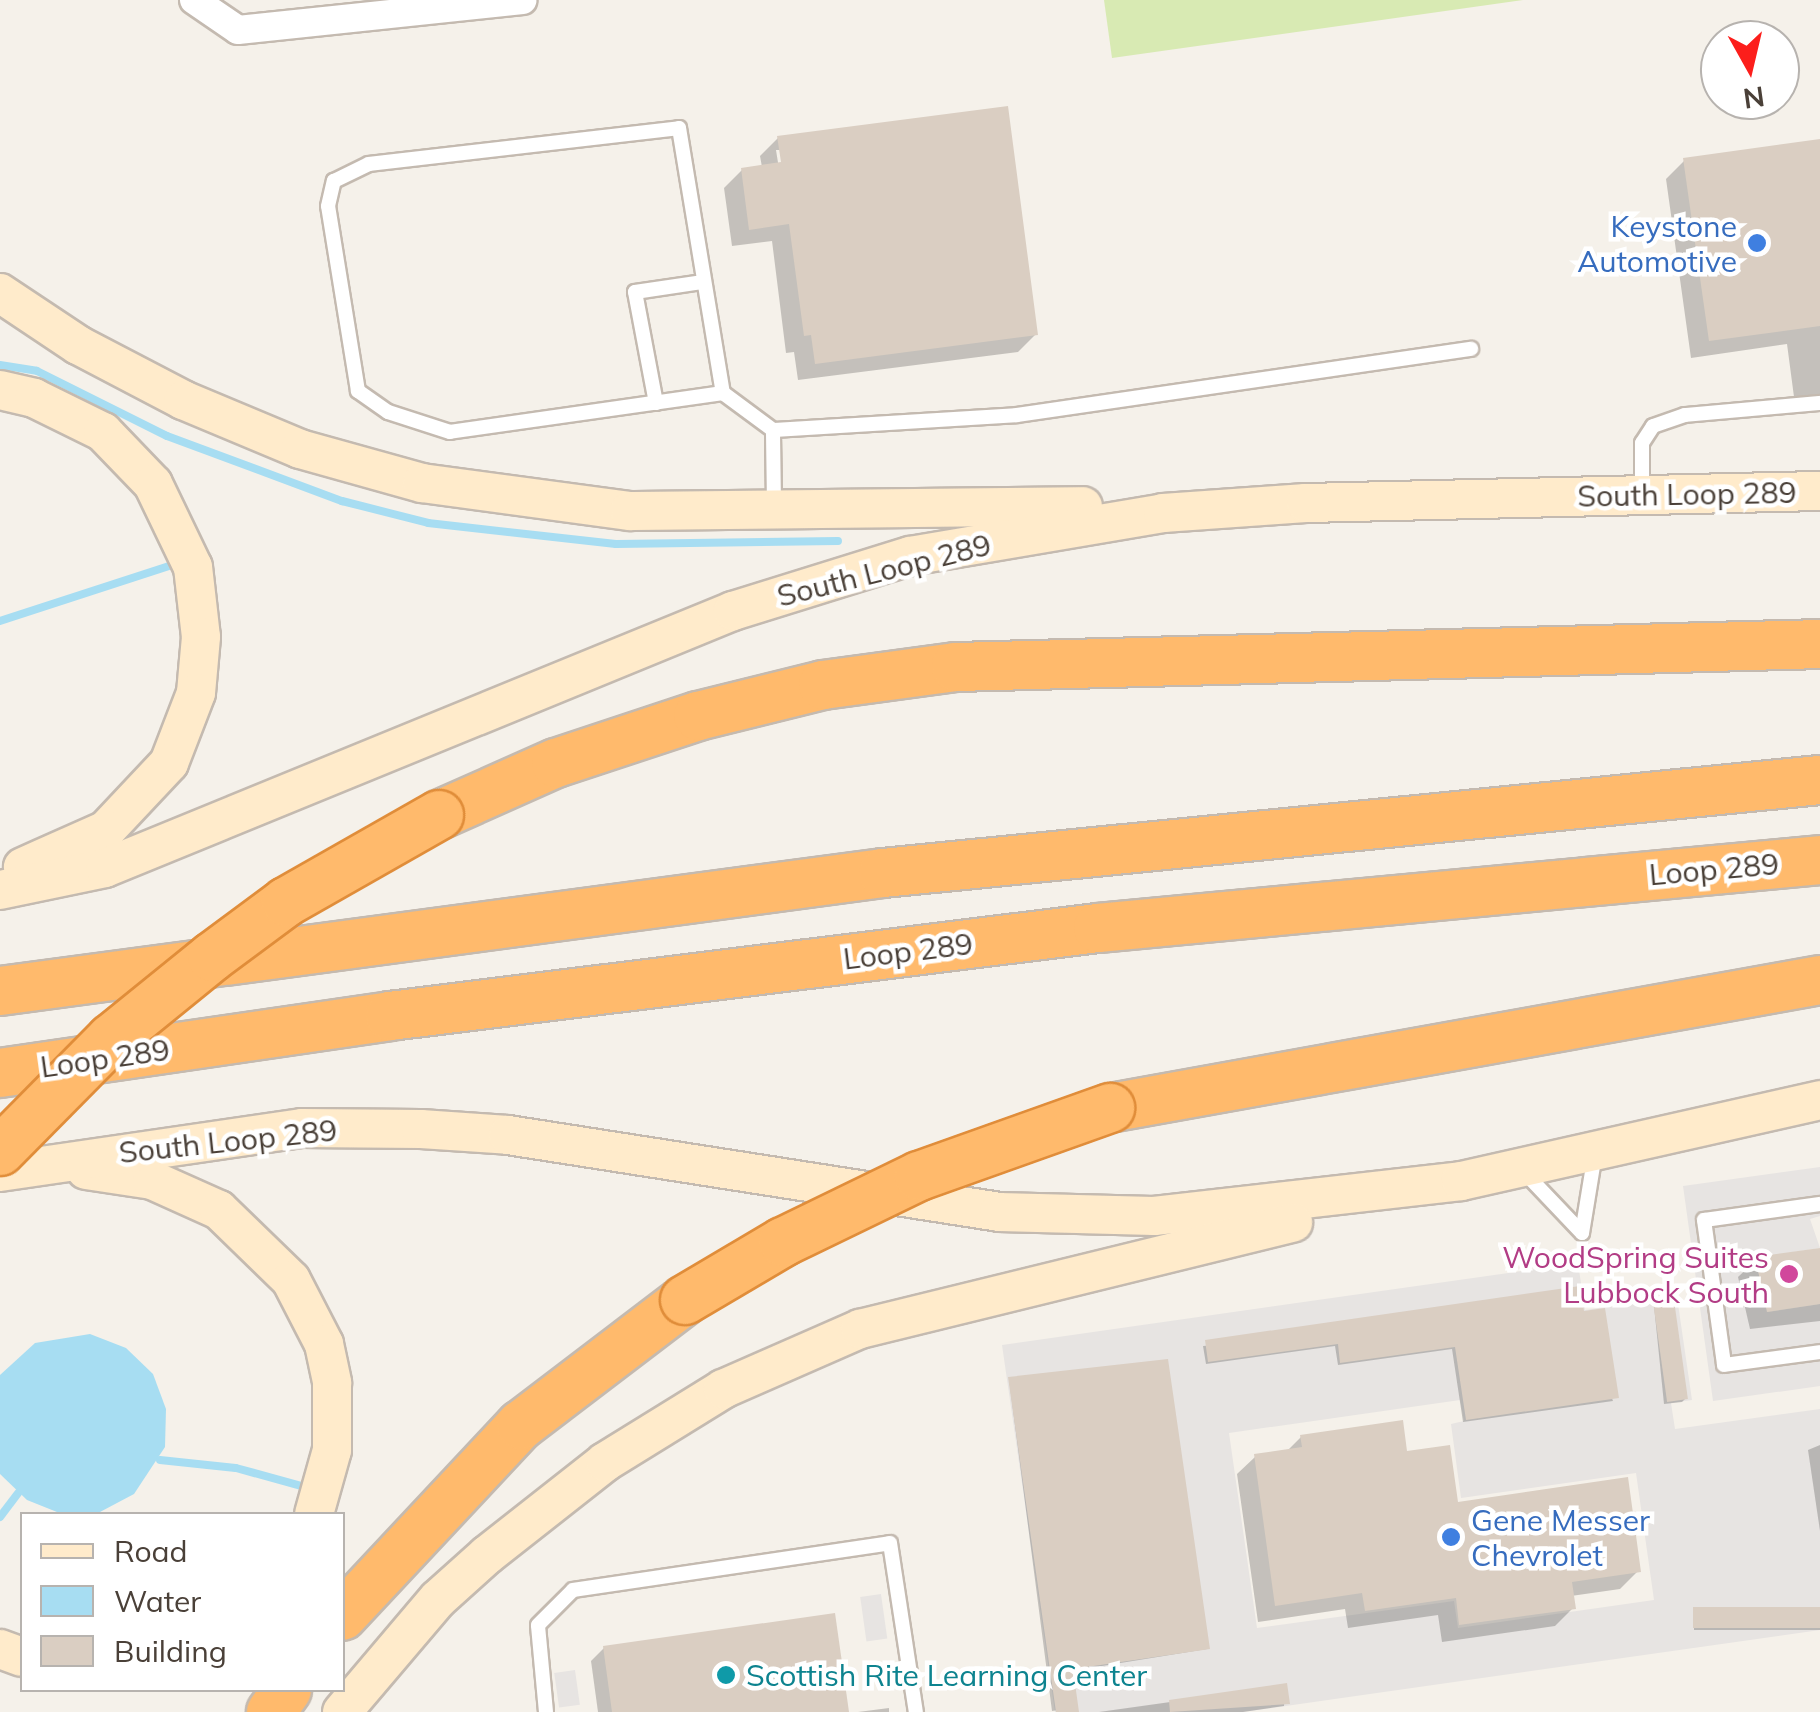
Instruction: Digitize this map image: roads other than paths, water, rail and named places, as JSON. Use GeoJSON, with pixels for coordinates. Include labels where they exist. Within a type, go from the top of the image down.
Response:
{"type":"FeatureCollection","features":[{"type":"Feature","properties":{"kind":"highway"},"geometry":{"type":"LineString","coordinates":[[11,1163],[111,1039],[212,956],[286,902],[439,815],[556,763],[698,716],[823,685],[956,667],[1820,644]]}},
{"type":"Feature","properties":{"kind":"highway"},"geometry":{"type":"LineString","coordinates":[[0,990],[883,874],[1820,780]]}},
{"type":"Feature","properties":{"kind":"highway","name":"Loop 289"},"geometry":{"type":"LineString","coordinates":[[0,1073],[390,1016],[1098,928],[1820,860]]}},
{"type":"Feature","properties":{"kind":"highway"},"geometry":{"type":"LineString","coordinates":[[345,1613],[521,1426],[685,1300],[783,1242],[919,1176],[1110,1108],[1820,980]]}},
{"type":"Feature","properties":{"kind":"main road"},"geometry":{"type":"LineString","coordinates":[[0,293],[78,346],[183,400],[361,468],[578,509],[774,511],[1306,503]]}},
{"type":"Feature","properties":{"kind":"main road"},"geometry":{"type":"LineString","coordinates":[[0,390],[34,398],[103,432],[153,484],[193,567],[201,636],[196,693],[184,733],[142,796],[106,830],[0,876]]}},
{"type":"Feature","properties":{"kind":"main road","name":"South Loop 289"},"geometry":{"type":"LineString","coordinates":[[0,890],[105,868],[802,587],[910,556],[1163,513],[1306,503],[1820,491]]}},
{"type":"Feature","properties":{"kind":"main road","name":"South Loop 289"},"geometry":{"type":"LineString","coordinates":[[11,1163],[227,1136],[362,1127],[508,1135],[1032,1214],[1154,1216],[1461,1181],[1820,1100]]}},
{"type":"Feature","properties":{"kind":"main road"},"geometry":{"type":"LineString","coordinates":[[11,1163],[119,1173],[186,1192],[219,1210],[273,1256],[312,1315],[332,1383],[332,1450],[315,1512]]}},
{"type":"Feature","properties":{"kind":"main road"},"geometry":{"type":"LineString","coordinates":[[342,1712],[438,1599],[545,1507],[665,1424],[794,1354],[963,1299],[1461,1181]]}},
{"type":"Feature","properties":{"kind":"street"},"geometry":{"type":"LineString","coordinates":[[194,0],[238,30],[522,0]]}},
{"type":"Feature","properties":{"kind":"lane"},"geometry":{"type":"LineString","coordinates":[[723,394],[679,128],[369,164],[334,181],[328,206],[358,391],[388,412],[450,432],[723,394],[773,430],[1017,415],[1471,350]]}},
{"type":"Feature","properties":{"kind":"lane"},"geometry":{"type":"LineString","coordinates":[[656,403],[636,292],[702,282]]}},
{"type":"Feature","properties":{"kind":"lane"},"geometry":{"type":"LineString","coordinates":[[1642,495],[1642,443],[1653,426],[1684,415],[1820,403]]}},
{"type":"Feature","properties":{"kind":"lane"},"geometry":{"type":"LineString","coordinates":[[773,430],[774,511]]}},
{"type":"Feature","properties":{"kind":"lane"},"geometry":{"type":"LineString","coordinates":[[1520,1168],[1582,1233],[1596,1151]]}},
{"type":"Feature","properties":{"kind":"lane"},"geometry":{"type":"LineString","coordinates":[[1820,1204],[1704,1220],[1724,1365],[1820,1352]]}},
{"type":"Feature","properties":{"kind":"lane"},"geometry":{"type":"LineString","coordinates":[[546,1712],[538,1625],[572,1590],[890,1543],[916,1712]]}},
{"type":"Feature","properties":{"kind":"water"},"geometry":{"type":"Polygon","coordinates":[[[90,1334],[126,1348],[153,1374],[166,1409],[165,1447],[134,1494],[100,1512],[57,1512],[27,1500],[0,1474],[0,1375],[35,1343],[90,1334]]]}},
{"type":"Feature","properties":{"kind":"waterway"},"geometry":{"type":"LineString","coordinates":[[0,365],[37,371],[167,436],[342,501],[428,523],[616,544],[838,541]]}},
{"type":"Feature","properties":{"kind":"waterway"},"geometry":{"type":"LineString","coordinates":[[0,621],[172,565]]}},
{"type":"Feature","properties":{"kind":"waterway"},"geometry":{"type":"LineString","coordinates":[[160,1460],[236,1468],[305,1487]]}},
{"type":"Feature","properties":{"kind":"waterway"},"geometry":{"type":"LineString","coordinates":[[0,1517],[18,1493]]}},
{"type":"Feature","properties":{"kind":"place","name":"Keystone Automotive"},"geometry":{"type":"Point","coordinates":[1757,243]}},
{"type":"Feature","properties":{"kind":"place","name":"WoodSpring Suites Lubbock South"},"geometry":{"type":"Point","coordinates":[1789,1274]}},
{"type":"Feature","properties":{"kind":"place","name":"Gene Messer Chevrolet"},"geometry":{"type":"Point","coordinates":[1451,1537]}},
{"type":"Feature","properties":{"kind":"place","name":"Scottish Rite Learning Center"},"geometry":{"type":"Point","coordinates":[726,1675]}}]}
